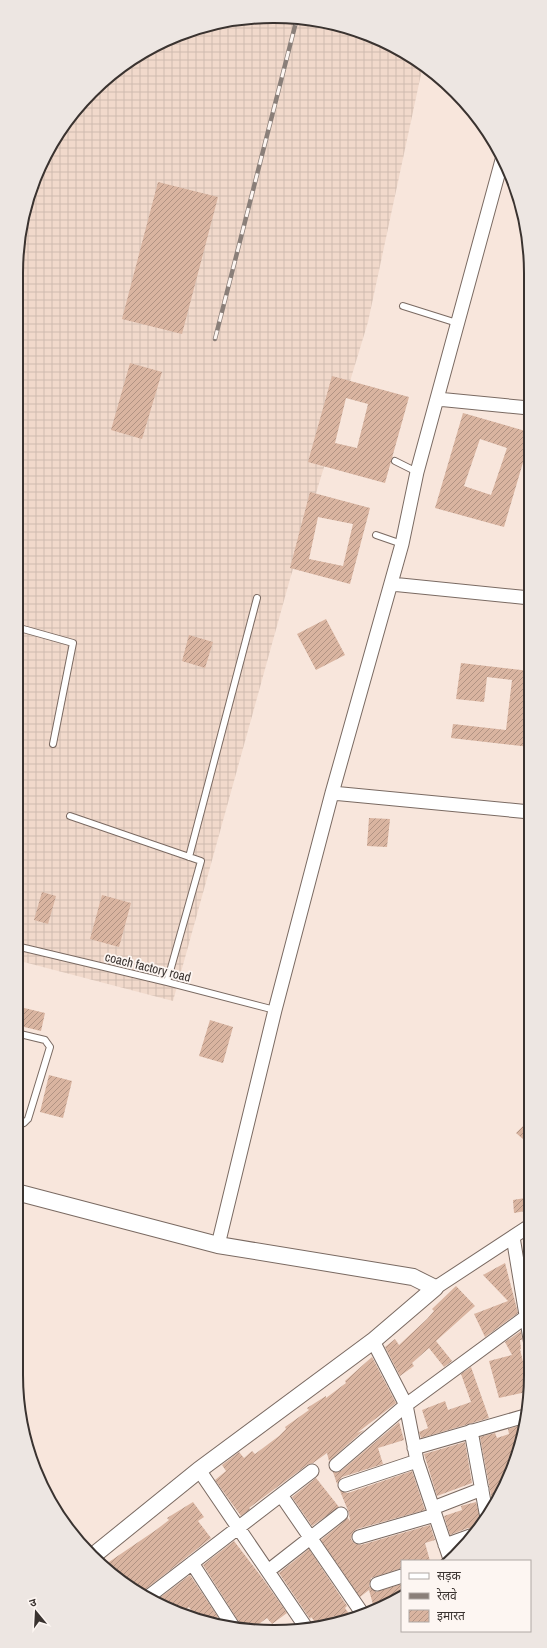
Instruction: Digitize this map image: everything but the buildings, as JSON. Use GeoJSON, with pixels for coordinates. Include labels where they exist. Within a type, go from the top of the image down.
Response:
{"type":"FeatureCollection","features":[{"type":"Feature","properties":{"kind":"street"},"geometry":{"type":"LineString","coordinates":[[218,1245],[275,1010],[332,793],[402,544],[417,472],[436,399],[501,169]]}},
{"type":"Feature","properties":{"kind":"street"},"geometry":{"type":"LineString","coordinates":[[436,399],[524,408]]}},
{"type":"Feature","properties":{"kind":"street"},"geometry":{"type":"LineString","coordinates":[[391,584],[524,597]]}},
{"type":"Feature","properties":{"kind":"street"},"geometry":{"type":"LineString","coordinates":[[332,793],[524,811]]}},
{"type":"Feature","properties":{"kind":"street"},"geometry":{"type":"LineString","coordinates":[[23,1194],[218,1245],[413,1277],[435,1288]]}},
{"type":"Feature","properties":{"kind":"street"},"geometry":{"type":"LineString","coordinates":[[97,1553],[199,1470],[373,1341],[435,1288],[524,1230]]}},
{"type":"Feature","properties":{"kind":"street"},"geometry":{"type":"LineString","coordinates":[[513,1237],[524,1291]]}},
{"type":"Feature","properties":{"kind":"street"},"geometry":{"type":"LineString","coordinates":[[336,1465],[406,1405],[524,1320]]}},
{"type":"Feature","properties":{"kind":"street"},"geometry":{"type":"LineString","coordinates":[[373,1341],[406,1405],[417,1462],[447,1551],[459,1543]]}},
{"type":"Feature","properties":{"kind":"street"},"geometry":{"type":"LineString","coordinates":[[414,1448],[520,1418]]}},
{"type":"Feature","properties":{"kind":"street"},"geometry":{"type":"LineString","coordinates":[[471,1431],[485,1508]]}},
{"type":"Feature","properties":{"kind":"street"},"geometry":{"type":"LineString","coordinates":[[345,1485],[417,1462]]}},
{"type":"Feature","properties":{"kind":"street"},"geometry":{"type":"LineString","coordinates":[[199,1470],[303,1623]]}},
{"type":"Feature","properties":{"kind":"street"},"geometry":{"type":"LineString","coordinates":[[153,1593],[312,1471]]}},
{"type":"Feature","properties":{"kind":"street"},"geometry":{"type":"LineString","coordinates":[[359,1538],[434,1512],[482,1489]]}},
{"type":"Feature","properties":{"kind":"street"},"geometry":{"type":"LineString","coordinates":[[281,1495],[360,1610]]}},
{"type":"Feature","properties":{"kind":"street"},"geometry":{"type":"LineString","coordinates":[[268,1571],[341,1514]]}},
{"type":"Feature","properties":{"kind":"street"},"geometry":{"type":"LineString","coordinates":[[192,1563],[229,1621]]}},
{"type":"Feature","properties":{"kind":"street"},"geometry":{"type":"LineString","coordinates":[[377,1584],[401,1576]]}},
{"type":"Feature","properties":{"kind":"lane"},"geometry":{"type":"LineString","coordinates":[[403,306],[457,323]]}},
{"type":"Feature","properties":{"kind":"lane"},"geometry":{"type":"LineString","coordinates":[[395,461],[417,472]]}},
{"type":"Feature","properties":{"kind":"lane"},"geometry":{"type":"LineString","coordinates":[[376,535],[402,544]]}},
{"type":"Feature","properties":{"kind":"lane"},"geometry":{"type":"LineString","coordinates":[[189,857],[257,598]]}},
{"type":"Feature","properties":{"kind":"lane"},"geometry":{"type":"LineString","coordinates":[[23,629],[73,642],[53,744]]}},
{"type":"Feature","properties":{"kind":"lane"},"geometry":{"type":"LineString","coordinates":[[70,816],[202,861],[167,982]]}},
{"type":"Feature","properties":{"kind":"lane","name":"coach factory road"},"geometry":{"type":"LineString","coordinates":[[23,948],[167,982],[275,1010]]}},
{"type":"Feature","properties":{"kind":"lane"},"geometry":{"type":"LineString","coordinates":[[23,1035],[45,1040],[50,1047],[28,1119],[23,1123]]}},
{"type":"Feature","properties":{"kind":"shaded area"},"geometry":{"type":"Polygon","coordinates":[[[274,23],[306,25],[354,36],[369,42],[399,57],[422,72],[368,322],[290,579],[173,1001],[23,962],[23,274],[25,241],[36,193],[49,163],[65,134],[96,96],[134,65],[178,42],[193,36],[225,28],[241,25],[274,23]]]}},
{"type":"Feature","properties":{"kind":"railway"},"geometry":{"type":"LineString","coordinates":[[215,339],[295,24]]}}]}
